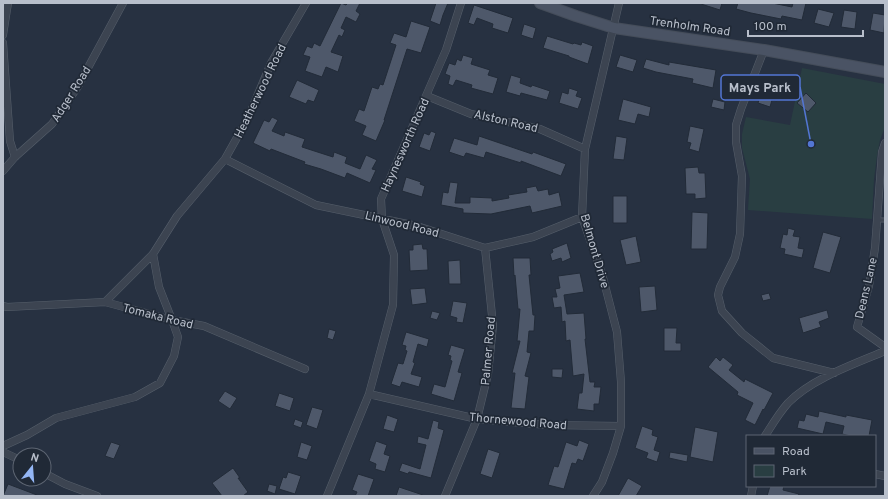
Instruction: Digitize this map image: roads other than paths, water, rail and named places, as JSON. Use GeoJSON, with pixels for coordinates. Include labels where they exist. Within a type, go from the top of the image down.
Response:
{"type":"FeatureCollection","features":[{"type":"Feature","properties":{"kind":"main road","name":"Trenholm Road"},"geometry":{"type":"LineString","coordinates":[[540,3],[614,28],[764,50],[885,72]]}},
{"type":"Feature","properties":{"kind":"street"},"geometry":{"type":"LineString","coordinates":[[3,35],[8,3]]}},
{"type":"Feature","properties":{"kind":"street","name":"Adger Road"},"geometry":{"type":"LineString","coordinates":[[3,171],[15,157],[52,124],[77,88],[123,3]]}},
{"type":"Feature","properties":{"kind":"street","name":"Heatherwood Road"},"geometry":{"type":"LineString","coordinates":[[105,302],[153,254],[177,216],[225,159],[248,118],[271,63],[306,3]]}},
{"type":"Feature","properties":{"kind":"street","name":"Haynesworth Road"},"geometry":{"type":"LineString","coordinates":[[327,496],[370,394],[393,304],[394,255],[382,219],[381,199],[446,50],[461,3]]}},
{"type":"Feature","properties":{"kind":"street","name":"Belmont Drive"},"geometry":{"type":"LineString","coordinates":[[593,496],[602,482],[614,453],[621,426],[621,382],[617,332],[602,274],[582,217],[585,149],[619,3]]}},
{"type":"Feature","properties":{"kind":"street"},"geometry":{"type":"LineString","coordinates":[[3,43],[10,141],[15,157]]}},
{"type":"Feature","properties":{"kind":"street"},"geometry":{"type":"LineString","coordinates":[[764,50],[741,108],[736,125],[736,142],[742,176],[740,234],[735,257],[720,287],[718,295],[722,311],[742,333],[773,358],[834,373]]}},
{"type":"Feature","properties":{"kind":"street","name":"Alston Road"},"geometry":{"type":"LineString","coordinates":[[426,96],[471,114],[540,128],[585,149]]}},
{"type":"Feature","properties":{"kind":"street"},"geometry":{"type":"LineString","coordinates":[[3,136],[10,141]]}},
{"type":"Feature","properties":{"kind":"street","name":"Deans Lane"},"geometry":{"type":"LineString","coordinates":[[885,143],[882,152],[875,248],[869,286],[857,326],[885,347]]}},
{"type":"Feature","properties":{"kind":"street","name":"Linwood Road"},"geometry":{"type":"LineString","coordinates":[[225,159],[316,205],[416,226],[485,248]]}},
{"type":"Feature","properties":{"kind":"street"},"geometry":{"type":"LineString","coordinates":[[485,248],[533,237],[582,217]]}},
{"type":"Feature","properties":{"kind":"street","name":"Palmer Road"},"geometry":{"type":"LineString","coordinates":[[445,496],[477,419],[488,374],[493,324],[485,248]]}},
{"type":"Feature","properties":{"kind":"street"},"geometry":{"type":"LineString","coordinates":[[3,446],[27,435],[56,418],[135,397],[160,383],[174,356],[178,337],[158,287],[153,254]]}},
{"type":"Feature","properties":{"kind":"street","name":"Tomaka Road"},"geometry":{"type":"LineString","coordinates":[[3,306],[105,302],[172,320],[204,326],[305,369]]}},
{"type":"Feature","properties":{"kind":"street"},"geometry":{"type":"LineString","coordinates":[[766,435],[776,418],[788,403],[808,386],[885,351]]}},
{"type":"Feature","properties":{"kind":"street","name":"Thornewood Road"},"geometry":{"type":"LineString","coordinates":[[370,394],[477,419],[548,425],[621,426]]}},
{"type":"Feature","properties":{"kind":"street"},"geometry":{"type":"LineString","coordinates":[[52,477],[65,484],[97,496]]}},
{"type":"Feature","properties":{"kind":"lane"},"geometry":{"type":"LineString","coordinates":[[877,220],[885,220]]}},
{"type":"Feature","properties":{"kind":"place","name":"Mays Park"},"geometry":{"type":"Point","coordinates":[811,144]}}]}
